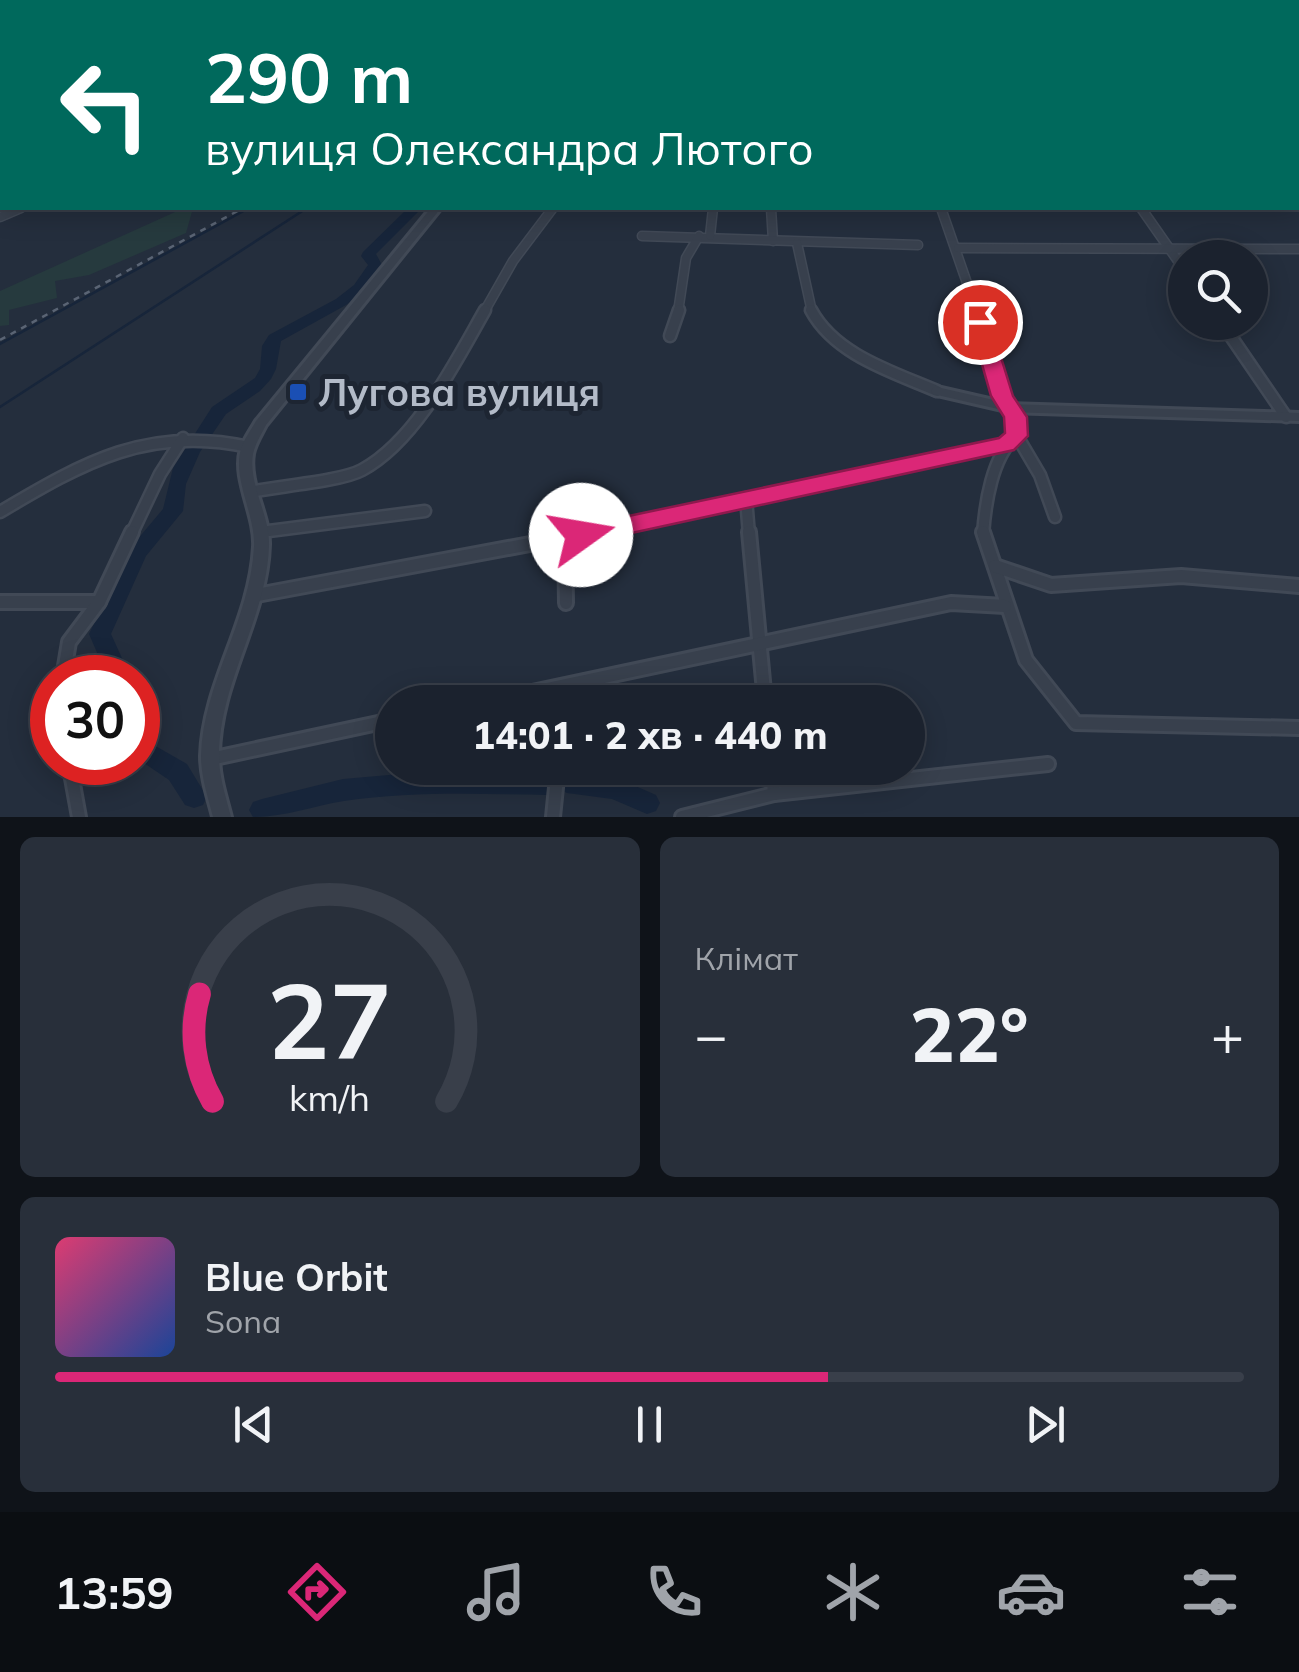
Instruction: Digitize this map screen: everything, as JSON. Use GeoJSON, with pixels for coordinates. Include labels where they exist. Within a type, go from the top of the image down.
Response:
{"type":"FeatureCollection","features":[{"type":"Feature","properties":{"kind":"street"},"geometry":{"type":"LineString","coordinates":[[222,817],[210,759],[217,704],[257,595],[261,532],[255,492],[245,468],[249,447],[260,424],[434,210]]}},
{"type":"Feature","properties":{"kind":"street"},"geometry":{"type":"LineString","coordinates":[[255,492],[361,471],[396,443],[442,385],[514,261],[552,210]]}},
{"type":"Feature","properties":{"kind":"street"},"geometry":{"type":"LineString","coordinates":[[670,336],[679,322],[689,245],[704,236],[713,210]]}},
{"type":"Feature","properties":{"kind":"street"},"geometry":{"type":"LineString","coordinates":[[772,210],[774,241]]}},
{"type":"Feature","properties":{"kind":"street"},"geometry":{"type":"LineString","coordinates":[[942,210],[958,248],[1002,396],[1012,408],[1011,440],[986,505],[983,534],[1026,660],[1076,723],[1299,728]]}},
{"type":"Feature","properties":{"kind":"street"},"geometry":{"type":"LineString","coordinates":[[1142,210],[1168,246]]}},
{"type":"Feature","properties":{"kind":"street"},"geometry":{"type":"LineString","coordinates":[[642,236],[918,245]]}},
{"type":"Feature","properties":{"kind":"street"},"geometry":{"type":"LineString","coordinates":[[796,242],[812,313],[825,329],[868,360],[937,392],[1012,408],[1293,417]]}},
{"type":"Feature","properties":{"kind":"street"},"geometry":{"type":"LineString","coordinates":[[958,248],[1168,249]]}},
{"type":"Feature","properties":{"kind":"street"},"geometry":{"type":"LineString","coordinates":[[1268,250],[1299,250]]}},
{"type":"Feature","properties":{"kind":"street"},"geometry":{"type":"LineString","coordinates":[[1235,340],[1293,417]]}},
{"type":"Feature","properties":{"kind":"street"},"geometry":{"type":"LineString","coordinates":[[0,512],[74,468],[133,445],[203,436],[249,447]]}},
{"type":"Feature","properties":{"kind":"street"},"geometry":{"type":"LineString","coordinates":[[67,655],[69,642],[99,602],[160,474],[183,438]]}},
{"type":"Feature","properties":{"kind":"street"},"geometry":{"type":"LineString","coordinates":[[257,595],[581,535],[1011,440]]}},
{"type":"Feature","properties":{"kind":"street"},"geometry":{"type":"LineString","coordinates":[[1011,440],[1040,475],[1055,517]]}},
{"type":"Feature","properties":{"kind":"street"},"geometry":{"type":"LineString","coordinates":[[568,493],[581,535]]}},
{"type":"Feature","properties":{"kind":"street"},"geometry":{"type":"LineString","coordinates":[[746,498],[764,685]]}},
{"type":"Feature","properties":{"kind":"street"},"geometry":{"type":"LineString","coordinates":[[261,532],[425,511]]}},
{"type":"Feature","properties":{"kind":"street"},"geometry":{"type":"LineString","coordinates":[[565,538],[566,602]]}},
{"type":"Feature","properties":{"kind":"street"},"geometry":{"type":"LineString","coordinates":[[995,566],[1051,585],[1182,576],[1299,586]]}},
{"type":"Feature","properties":{"kind":"street"},"geometry":{"type":"LineString","coordinates":[[0,602],[99,602]]}},
{"type":"Feature","properties":{"kind":"street"},"geometry":{"type":"LineString","coordinates":[[602,685],[760,643],[950,603],[1005,606]]}},
{"type":"Feature","properties":{"kind":"street"},"geometry":{"type":"LineString","coordinates":[[210,759],[375,724]]}},
{"type":"Feature","properties":{"kind":"street"},"geometry":{"type":"LineString","coordinates":[[682,817],[774,794],[1048,764]]}},
{"type":"Feature","properties":{"kind":"street"},"geometry":{"type":"LineString","coordinates":[[73,785],[79,817]]}},
{"type":"Feature","properties":{"kind":"street"},"geometry":{"type":"LineString","coordinates":[[554,817],[557,785]]}},
{"type":"Feature","properties":{"kind":"street"},"geometry":{"type":"LineString","coordinates":[[773,785],[774,794]]}},
{"type":"Feature","properties":{"kind":"green space"},"geometry":{"type":"Polygon","coordinates":[[[180,210],[192,210],[186,233],[89,275],[55,281],[57,298],[9,310],[9,325],[0,326],[0,291],[180,210]]]}},
{"type":"Feature","properties":{"kind":"waterway"},"geometry":{"type":"LineString","coordinates":[[0,344],[245,210]]}},
{"type":"Feature","properties":{"kind":"waterway"},"geometry":{"type":"LineString","coordinates":[[0,407],[304,210]]}},
{"type":"Feature","properties":{"kind":"waterway"},"geometry":{"type":"LineString","coordinates":[[110,655],[100,634],[139,552],[173,511],[186,460],[218,411],[266,375],[275,338],[360,288],[375,265],[368,256],[370,252],[413,210]]}},
{"type":"Feature","properties":{"kind":"waterway"},"geometry":{"type":"LineString","coordinates":[[160,760],[178,772],[194,797]]}},
{"type":"Feature","properties":{"kind":"waterway"},"geometry":{"type":"LineString","coordinates":[[262,810],[343,790],[400,785]]}},
{"type":"Feature","properties":{"kind":"waterway"},"geometry":{"type":"LineString","coordinates":[[591,785],[615,788],[647,803]]}},
{"type":"Feature","properties":{"kind":"railway"},"geometry":{"type":"LineString","coordinates":[[0,340],[239,210]]}},
{"type":"Feature","properties":{"kind":"place","name":"Лугова вулиця"},"geometry":{"type":"Point","coordinates":[298,392]}},
{"type":"Feature","properties":{"kind":"route"},"geometry":{"type":"LineString","coordinates":[[581,535],[1006,444],[1017,436],[1016,417],[1002,396],[980,322]]}}]}
